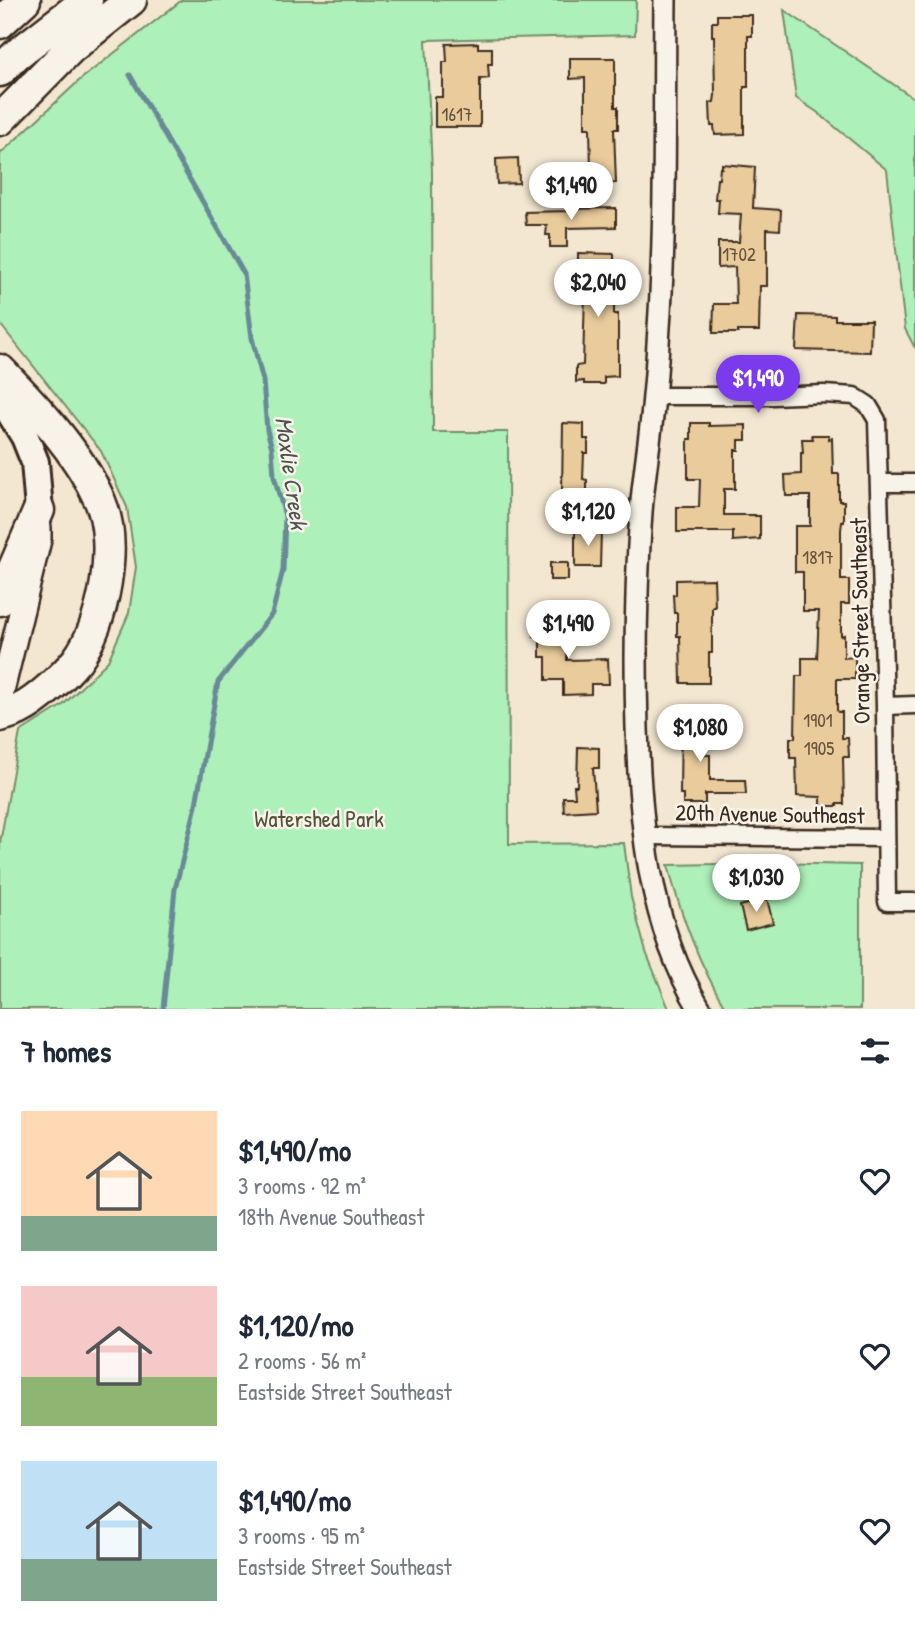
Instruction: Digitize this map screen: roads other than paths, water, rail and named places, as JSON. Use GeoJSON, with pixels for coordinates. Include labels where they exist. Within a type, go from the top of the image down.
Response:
{"type":"FeatureCollection","features":[{"type":"Feature","properties":{"kind":"highway"},"geometry":{"type":"LineString","coordinates":[[0,23],[25,0]]}},
{"type":"Feature","properties":{"kind":"highway"},"geometry":{"type":"LineString","coordinates":[[0,71],[16,55],[87,0]]}},
{"type":"Feature","properties":{"kind":"highway"},"geometry":{"type":"LineString","coordinates":[[0,120],[71,48],[131,0]]}},
{"type":"Feature","properties":{"kind":"highway"},"geometry":{"type":"LineString","coordinates":[[0,370],[29,400],[80,463],[101,504],[108,536],[108,571],[100,608],[77,660],[54,684],[22,709],[0,716]]}},
{"type":"Feature","properties":{"kind":"highway"},"geometry":{"type":"LineString","coordinates":[[0,600],[39,510]]}},
{"type":"Feature","properties":{"kind":"main road"},"geometry":{"type":"LineString","coordinates":[[0,396],[25,437],[35,462],[39,510],[39,540],[0,699]]}},
{"type":"Feature","properties":{"kind":"street"},"geometry":{"type":"LineString","coordinates":[[665,0],[662,276],[654,396],[641,512],[636,702],[644,836],[654,892],[670,947],[700,1009]]}},
{"type":"Feature","properties":{"kind":"street","name":"Orange Street Southeast"},"geometry":{"type":"LineString","coordinates":[[654,396],[854,396],[869,405],[877,420],[887,838]]}},
{"type":"Feature","properties":{"kind":"street"},"geometry":{"type":"LineString","coordinates":[[880,483],[915,483]]}},
{"type":"Feature","properties":{"kind":"street"},"geometry":{"type":"LineString","coordinates":[[885,706],[915,705]]}},
{"type":"Feature","properties":{"kind":"street","name":"20th Avenue Southeast"},"geometry":{"type":"LineString","coordinates":[[644,836],[887,838],[887,902],[915,902]]}},
{"type":"Feature","properties":{"kind":"waterway","name":"Moxlie Creek"},"geometry":{"type":"LineString","coordinates":[[130,75],[244,274],[252,338],[263,381],[274,476],[285,516],[283,570],[272,614],[218,682],[195,810],[175,889],[163,1009]]}},
{"type":"Feature","properties":{"kind":"park label","name":"Watershed Park"},"geometry":{"type":"Point","coordinates":[319,819]}}]}
